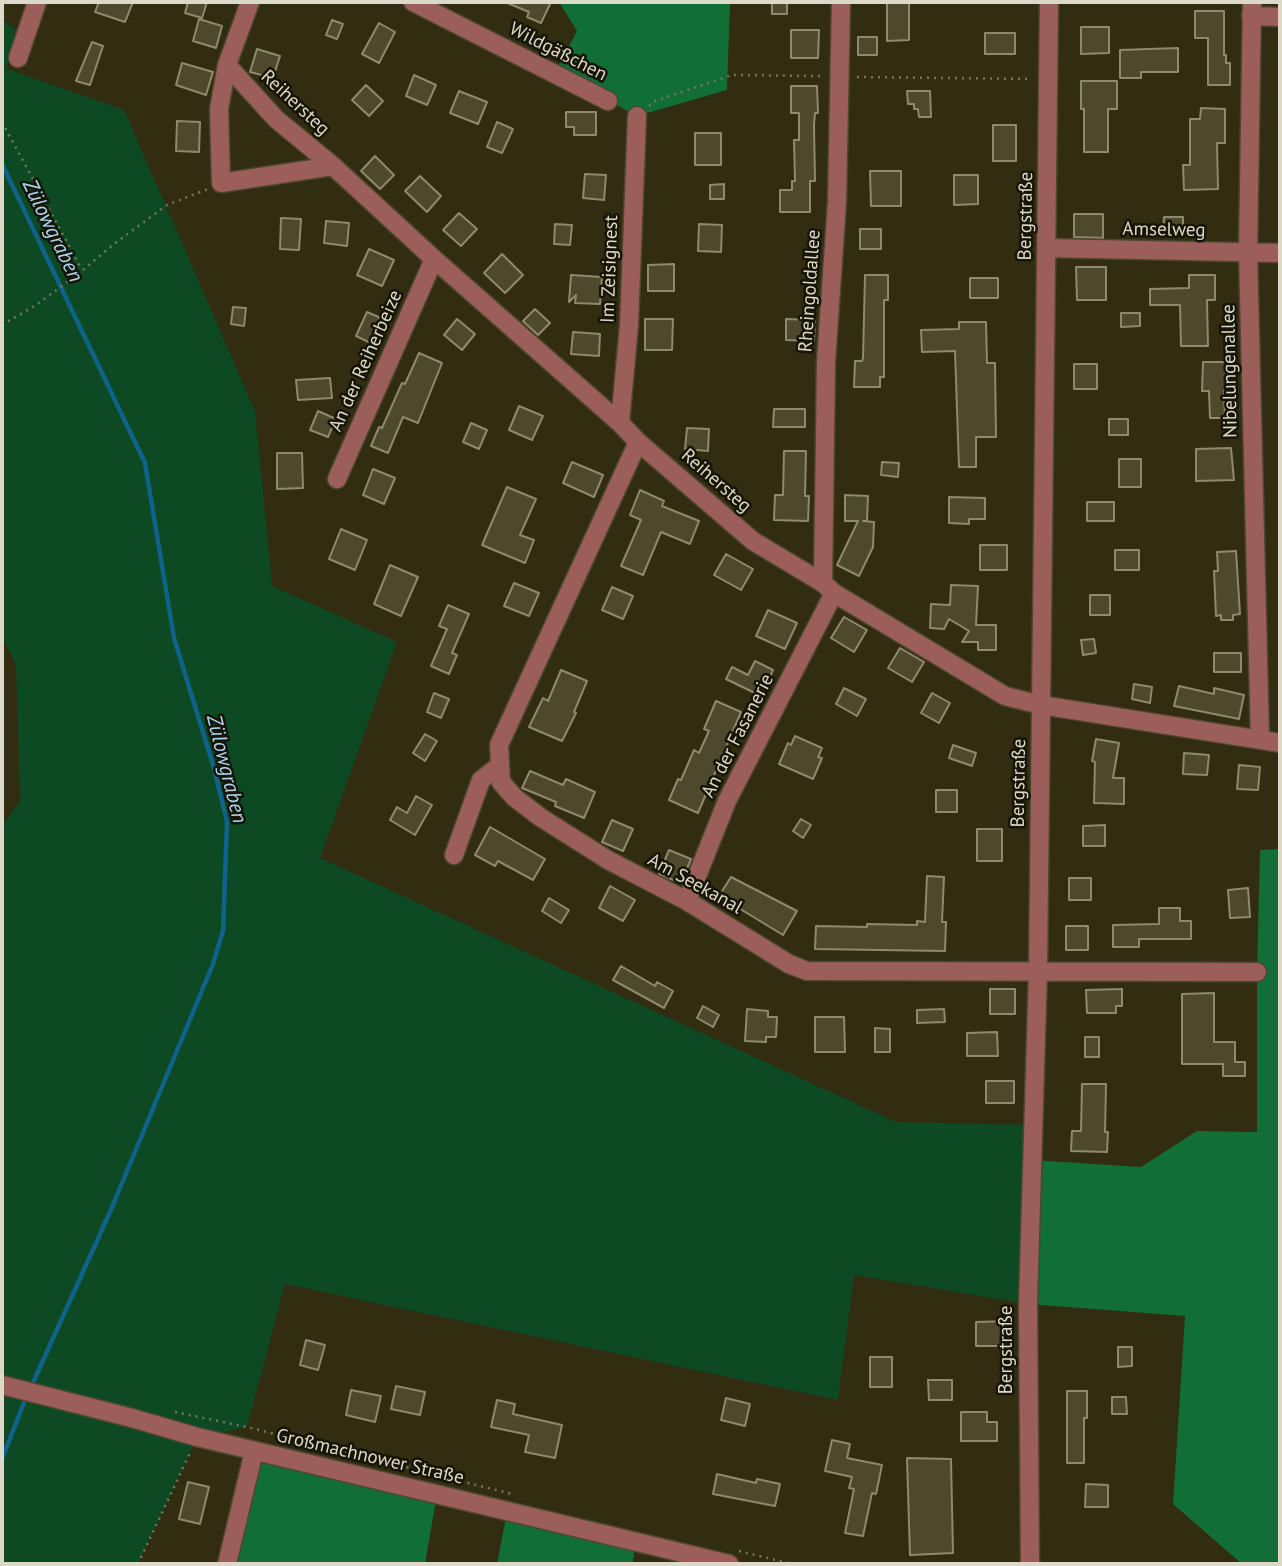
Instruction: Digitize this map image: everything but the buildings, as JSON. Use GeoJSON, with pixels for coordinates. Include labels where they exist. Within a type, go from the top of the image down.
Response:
{"type":"FeatureCollection","features":[{"type":"Feature","properties":{"kind":"street"},"geometry":{"type":"LineString","coordinates":[[18,58],[37,2]]}},
{"type":"Feature","properties":{"kind":"street"},"geometry":{"type":"LineString","coordinates":[[250,2],[227,65],[219,109],[221,183],[333,166]]}},
{"type":"Feature","properties":{"kind":"street","name":"Wildgäßchen"},"geometry":{"type":"LineString","coordinates":[[413,2],[608,101]]}},
{"type":"Feature","properties":{"kind":"street","name":"Rheingoldallee"},"geometry":{"type":"LineString","coordinates":[[828,588],[826,362],[837,202],[841,2]]}},
{"type":"Feature","properties":{"kind":"street","name":"Bergstraße"},"geometry":{"type":"LineString","coordinates":[[1030,1564],[1028,1304],[1038,970],[1049,2]]}},
{"type":"Feature","properties":{"kind":"street"},"geometry":{"type":"LineString","coordinates":[[1252,9],[1280,17]]}},
{"type":"Feature","properties":{"kind":"street","name":"Nibelungenallee"},"geometry":{"type":"LineString","coordinates":[[1252,9],[1248,253],[1260,739]]}},
{"type":"Feature","properties":{"kind":"street","name":"Reihersteg"},"geometry":{"type":"LineString","coordinates":[[227,65],[276,119],[333,166],[638,442],[753,541],[1005,696],[1041,705],[1280,743]]}},
{"type":"Feature","properties":{"kind":"street","name":"Im Zeisignest"},"geometry":{"type":"LineString","coordinates":[[620,423],[629,325],[637,116]]}},
{"type":"Feature","properties":{"kind":"street","name":"Amselweg"},"geometry":{"type":"LineString","coordinates":[[1046,248],[1280,253]]}},
{"type":"Feature","properties":{"kind":"street","name":"An der Reiherbeize"},"geometry":{"type":"LineString","coordinates":[[337,479],[434,259]]}},
{"type":"Feature","properties":{"kind":"street"},"geometry":{"type":"LineString","coordinates":[[454,855],[481,780],[499,766],[499,745],[638,442]]}},
{"type":"Feature","properties":{"kind":"street","name":"An der Fasanerie"},"geometry":{"type":"LineString","coordinates":[[687,901],[727,801],[828,588]]}},
{"type":"Feature","properties":{"kind":"street","name":"Am Seekanal"},"geometry":{"type":"LineString","coordinates":[[499,766],[501,782],[514,797],[540,817],[608,860],[687,901],[789,964],[807,971],[1257,972]]}},
{"type":"Feature","properties":{"kind":"street","name":"Großmachnower Straße"},"geometry":{"type":"LineString","coordinates":[[2,1385],[254,1451],[734,1558]]}},
{"type":"Feature","properties":{"kind":"street"},"geometry":{"type":"LineString","coordinates":[[227,1564],[254,1451]]}},
{"type":"Feature","properties":{"kind":"path"},"geometry":{"type":"LineString","coordinates":[[2,122],[82,270]]}},
{"type":"Feature","properties":{"kind":"path"},"geometry":{"type":"LineString","coordinates":[[2,325],[78,275],[167,205],[221,183]]}},
{"type":"Feature","properties":{"kind":"path"},"geometry":{"type":"LineString","coordinates":[[167,1410],[247,1427],[513,1494]]}},
{"type":"Feature","properties":{"kind":"path"},"geometry":{"type":"LineString","coordinates":[[138,1564],[197,1437]]}},
{"type":"Feature","properties":{"kind":"path"},"geometry":{"type":"LineString","coordinates":[[734,1558],[792,1564]]}},
{"type":"Feature","properties":{"kind":"green space"},"geometry":{"type":"Polygon","coordinates":[[[559,2],[730,2],[727,90],[637,116],[555,72],[577,31],[559,2]]]}},
{"type":"Feature","properties":{"kind":"green space"},"geometry":{"type":"Polygon","coordinates":[[[2,19],[26,39],[5,68],[124,110],[255,411],[272,586],[397,642],[320,858],[896,1122],[1035,1125],[1028,1304],[854,1275],[838,1400],[285,1284],[247,1427],[197,1438],[138,1564],[2,1564],[2,826],[20,801],[16,664],[2,637],[2,19]]]}},
{"type":"Feature","properties":{"kind":"green space"},"geometry":{"type":"Polygon","coordinates":[[[1280,849],[1280,1564],[1242,1564],[1173,1504],[1185,1316],[1028,1304],[1033,1160],[1141,1167],[1197,1131],[1257,1132],[1260,850],[1280,849]]]}},
{"type":"Feature","properties":{"kind":"green space"},"geometry":{"type":"Polygon","coordinates":[[[243,1459],[437,1494],[425,1564],[222,1564],[243,1459]]]}},
{"type":"Feature","properties":{"kind":"green space"},"geometry":{"type":"Polygon","coordinates":[[[507,1512],[634,1550],[633,1564],[497,1564],[507,1512]]]}},
{"type":"Feature","properties":{"kind":"waterway","name":"Zülowgraben"},"geometry":{"type":"LineString","coordinates":[[2,164],[145,463],[174,638],[214,768],[227,822],[223,931],[213,964],[110,1212],[31,1387]]}},
{"type":"Feature","properties":{"kind":"waterway","name":"Zülowgraben"},"geometry":{"type":"LineString","coordinates":[[2,1459],[27,1395]]}}]}
